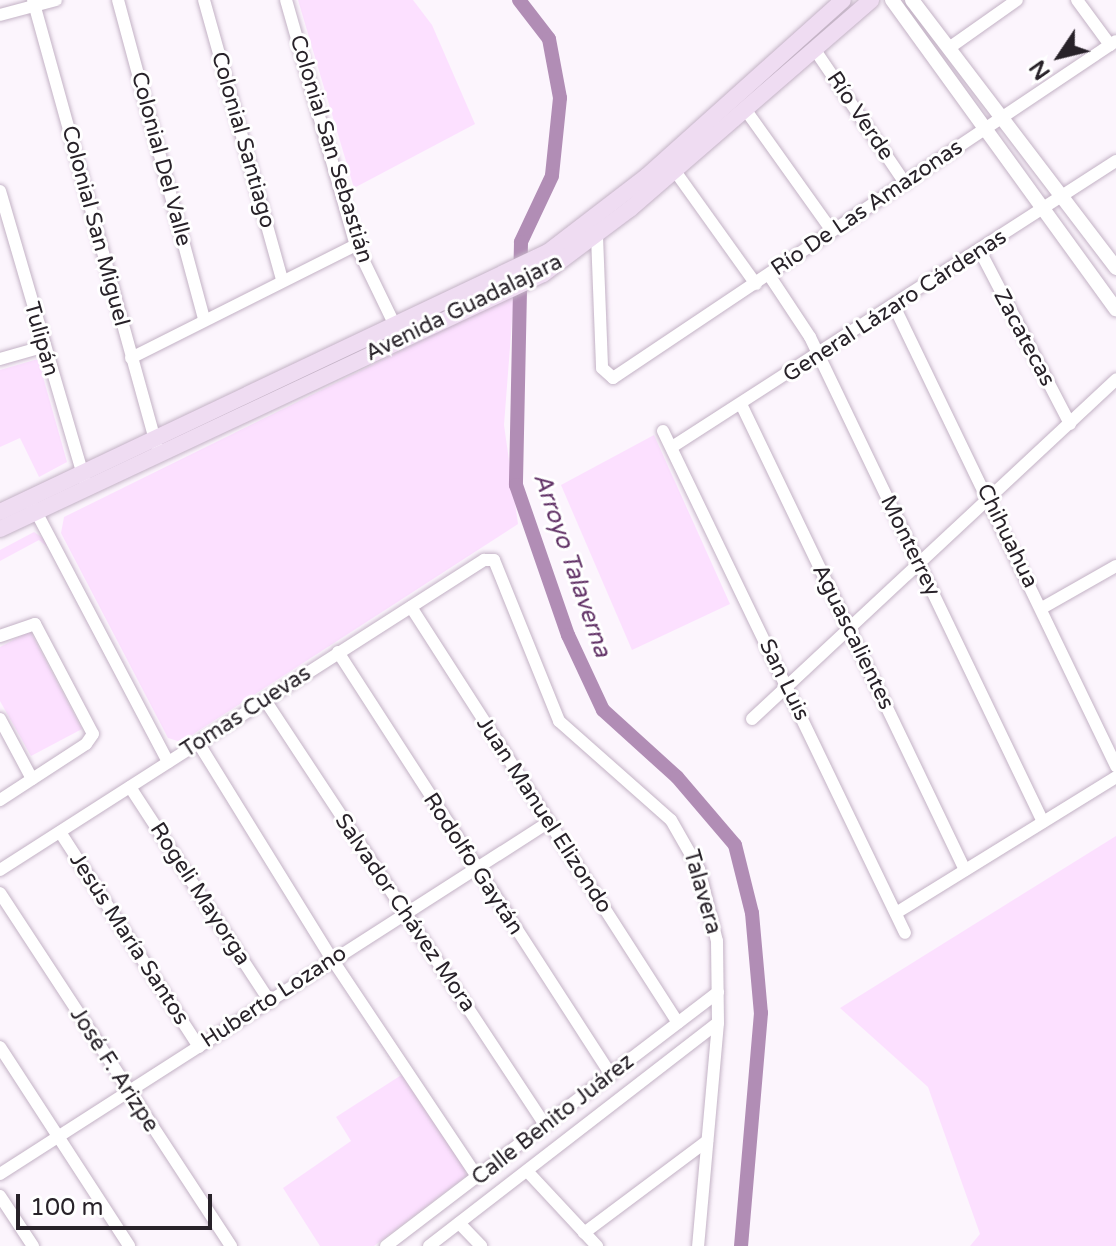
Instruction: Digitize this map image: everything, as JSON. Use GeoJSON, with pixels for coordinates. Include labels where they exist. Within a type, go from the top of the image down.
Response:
{"type":"FeatureCollection","features":[{"type":"Feature","properties":{"kind":"main road","name":"Avenida Guadalajara"},"geometry":{"type":"LineString","coordinates":[[399,333],[548,252],[627,193],[843,0]]}},
{"type":"Feature","properties":{"kind":"main road","name":"Avenida Guadalajara"},"geometry":{"type":"LineString","coordinates":[[0,512],[32,504],[399,333],[513,289],[543,274],[597,236],[675,171],[871,0]]}},
{"type":"Feature","properties":{"kind":"main road","name":"Avenida Guadalajara"},"geometry":{"type":"LineString","coordinates":[[0,529],[32,504]]}},
{"type":"Feature","properties":{"kind":"street"},"geometry":{"type":"LineString","coordinates":[[0,15],[34,3],[56,0]]}},
{"type":"Feature","properties":{"kind":"street","name":"Colonial Del Valle"},"geometry":{"type":"LineString","coordinates":[[118,0],[204,318]]}},
{"type":"Feature","properties":{"kind":"street","name":"Colonial Santiago"},"geometry":{"type":"LineString","coordinates":[[204,0],[282,279]]}},
{"type":"Feature","properties":{"kind":"street","name":"Colonial San Sebastián"},"geometry":{"type":"LineString","coordinates":[[286,0],[356,245],[399,333]]}},
{"type":"Feature","properties":{"kind":"street"},"geometry":{"type":"LineString","coordinates":[[892,0],[1116,309]]}},
{"type":"Feature","properties":{"kind":"street"},"geometry":{"type":"LineString","coordinates":[[912,0],[1116,268]]}},
{"type":"Feature","properties":{"kind":"street"},"geometry":{"type":"LineString","coordinates":[[949,48],[1017,0]]}},
{"type":"Feature","properties":{"kind":"street"},"geometry":{"type":"LineString","coordinates":[[1077,0],[1113,43]]}},
{"type":"Feature","properties":{"kind":"street","name":"Colonial San Miguel"},"geometry":{"type":"LineString","coordinates":[[34,3],[156,445]]}},
{"type":"Feature","properties":{"kind":"street","name":"Río De Las Amazonas"},"geometry":{"type":"LineString","coordinates":[[597,236],[602,368],[608,377],[618,376],[1113,43]]}},
{"type":"Feature","properties":{"kind":"street","name":"Río Verde"},"geometry":{"type":"LineString","coordinates":[[815,50],[905,183]]}},
{"type":"Feature","properties":{"kind":"street"},"geometry":{"type":"LineString","coordinates":[[745,109],[832,231]]}},
{"type":"Feature","properties":{"kind":"street","name":"General Lázaro Cárdenas"},"geometry":{"type":"LineString","coordinates":[[672,447],[895,308],[1116,161]]}},
{"type":"Feature","properties":{"kind":"street"},"geometry":{"type":"LineString","coordinates":[[675,171],[756,284]]}},
{"type":"Feature","properties":{"kind":"street","name":"Tulipán"},"geometry":{"type":"LineString","coordinates":[[0,191],[42,347],[84,479]]}},
{"type":"Feature","properties":{"kind":"street"},"geometry":{"type":"LineString","coordinates":[[131,358],[204,318],[356,245]]}},
{"type":"Feature","properties":{"kind":"street","name":"Zacatecas"},"geometry":{"type":"LineString","coordinates":[[980,251],[1070,424]]}},
{"type":"Feature","properties":{"kind":"street","name":"Monterrey"},"geometry":{"type":"LineString","coordinates":[[769,275],[819,356],[1043,822]]}},
{"type":"Feature","properties":{"kind":"street","name":"Chihuahua"},"geometry":{"type":"LineString","coordinates":[[895,308],[1116,766]]}},
{"type":"Feature","properties":{"kind":"street"},"geometry":{"type":"LineString","coordinates":[[0,359],[42,347]]}},
{"type":"Feature","properties":{"kind":"street"},"geometry":{"type":"LineString","coordinates":[[752,719],[1116,379]]}},
{"type":"Feature","properties":{"kind":"street","name":"Aguascalientes"},"geometry":{"type":"LineString","coordinates":[[741,404],[965,870]]}},
{"type":"Feature","properties":{"kind":"street","name":"San Luis"},"geometry":{"type":"LineString","coordinates":[[663,431],[905,933]]}},
{"type":"Feature","properties":{"kind":"street"},"geometry":{"type":"LineString","coordinates":[[32,504],[168,762]]}},
{"type":"Feature","properties":{"kind":"street","name":"Tomas Cuevas"},"geometry":{"type":"LineString","coordinates":[[0,870],[484,560],[494,560]]}},
{"type":"Feature","properties":{"kind":"street","name":"Talavera"},"geometry":{"type":"LineString","coordinates":[[494,560],[559,721],[671,820],[687,841],[714,929],[718,1023],[698,1246]]}},
{"type":"Feature","properties":{"kind":"street"},"geometry":{"type":"LineString","coordinates":[[1042,608],[1116,566]]}},
{"type":"Feature","properties":{"kind":"street","name":"Juan Manuel Elizondo"},"geometry":{"type":"LineString","coordinates":[[411,607],[678,1023]]}},
{"type":"Feature","properties":{"kind":"street"},"geometry":{"type":"LineString","coordinates":[[0,800],[93,734],[35,624],[1,633]]}},
{"type":"Feature","properties":{"kind":"street","name":"Rodolfo Gaytán"},"geometry":{"type":"LineString","coordinates":[[338,652],[474,868],[611,1075]]}},
{"type":"Feature","properties":{"kind":"street","name":"Salvador Chávez Mora"},"geometry":{"type":"LineString","coordinates":[[265,700],[545,1125]]}},
{"type":"Feature","properties":{"kind":"street"},"geometry":{"type":"LineString","coordinates":[[0,719],[32,779]]}},
{"type":"Feature","properties":{"kind":"street"},"geometry":{"type":"LineString","coordinates":[[199,744],[332,959],[478,1178]]}},
{"type":"Feature","properties":{"kind":"street"},"geometry":{"type":"LineString","coordinates":[[896,913],[1116,777]]}},
{"type":"Feature","properties":{"kind":"street","name":"Rogeli Mayorga"},"geometry":{"type":"LineString","coordinates":[[130,787],[270,1002]]}},
{"type":"Feature","properties":{"kind":"street","name":"Huberto Lozano"},"geometry":{"type":"LineString","coordinates":[[0,1174],[549,822]]}},
{"type":"Feature","properties":{"kind":"street","name":"Jesús María Santos"},"geometry":{"type":"LineString","coordinates":[[60,832],[199,1047]]}},
{"type":"Feature","properties":{"kind":"street","name":"José F. Arizpe"},"geometry":{"type":"LineString","coordinates":[[0,893],[231,1246]]}},
{"type":"Feature","properties":{"kind":"street","name":"Calle Benito Juárez"},"geometry":{"type":"LineString","coordinates":[[386,1246],[718,992]]}},
{"type":"Feature","properties":{"kind":"street"},"geometry":{"type":"LineString","coordinates":[[429,1246],[718,1023]]}},
{"type":"Feature","properties":{"kind":"street"},"geometry":{"type":"LineString","coordinates":[[0,1047],[129,1246]]}},
{"type":"Feature","properties":{"kind":"street"},"geometry":{"type":"LineString","coordinates":[[584,1233],[707,1141]]}},
{"type":"Feature","properties":{"kind":"street"},"geometry":{"type":"LineString","coordinates":[[527,1171],[597,1246]]}},
{"type":"Feature","properties":{"kind":"street"},"geometry":{"type":"LineString","coordinates":[[0,1196],[33,1246]]}},
{"type":"Feature","properties":{"kind":"street"},"geometry":{"type":"LineString","coordinates":[[459,1223],[481,1246]]}},
{"type":"Feature","properties":{"kind":"shaded area"},"geometry":{"type":"Polygon","coordinates":[[[298,0],[413,0],[432,25],[475,124],[354,188],[298,0]]]}},
{"type":"Feature","properties":{"kind":"shaded area"},"geometry":{"type":"Polygon","coordinates":[[[514,295],[504,425],[518,524],[181,742],[168,738],[61,533],[64,517],[514,295]]]}},
{"type":"Feature","properties":{"kind":"shaded area"},"geometry":{"type":"Polygon","coordinates":[[[38,359],[67,462],[39,477],[20,438],[0,447],[0,370],[38,359]]]}},
{"type":"Feature","properties":{"kind":"shaded area"},"geometry":{"type":"Polygon","coordinates":[[[654,435],[730,604],[632,650],[561,485],[654,435]]]}},
{"type":"Feature","properties":{"kind":"shaded area"},"geometry":{"type":"Polygon","coordinates":[[[34,532],[50,543],[46,546],[39,540],[0,561],[0,550],[34,532]]]}},
{"type":"Feature","properties":{"kind":"shaded area"},"geometry":{"type":"Polygon","coordinates":[[[30,631],[82,729],[31,756],[0,701],[0,647],[30,631]]]}},
{"type":"Feature","properties":{"kind":"shaded area"},"geometry":{"type":"Polygon","coordinates":[[[1116,836],[1116,1246],[970,1246],[980,1234],[928,1087],[840,1008],[1116,836]]]}},
{"type":"Feature","properties":{"kind":"shaded area"},"geometry":{"type":"Polygon","coordinates":[[[403,1074],[464,1164],[466,1176],[374,1246],[320,1246],[283,1188],[351,1141],[336,1117],[403,1074]]]}},
{"type":"Feature","properties":{"kind":"waterway","name":"Arroyo Talaverna"},"geometry":{"type":"LineString","coordinates":[[519,0],[549,39],[560,98],[552,176],[521,242],[516,485],[568,635],[603,710],[677,777],[735,845],[752,913],[761,1013],[741,1246]]}}]}
